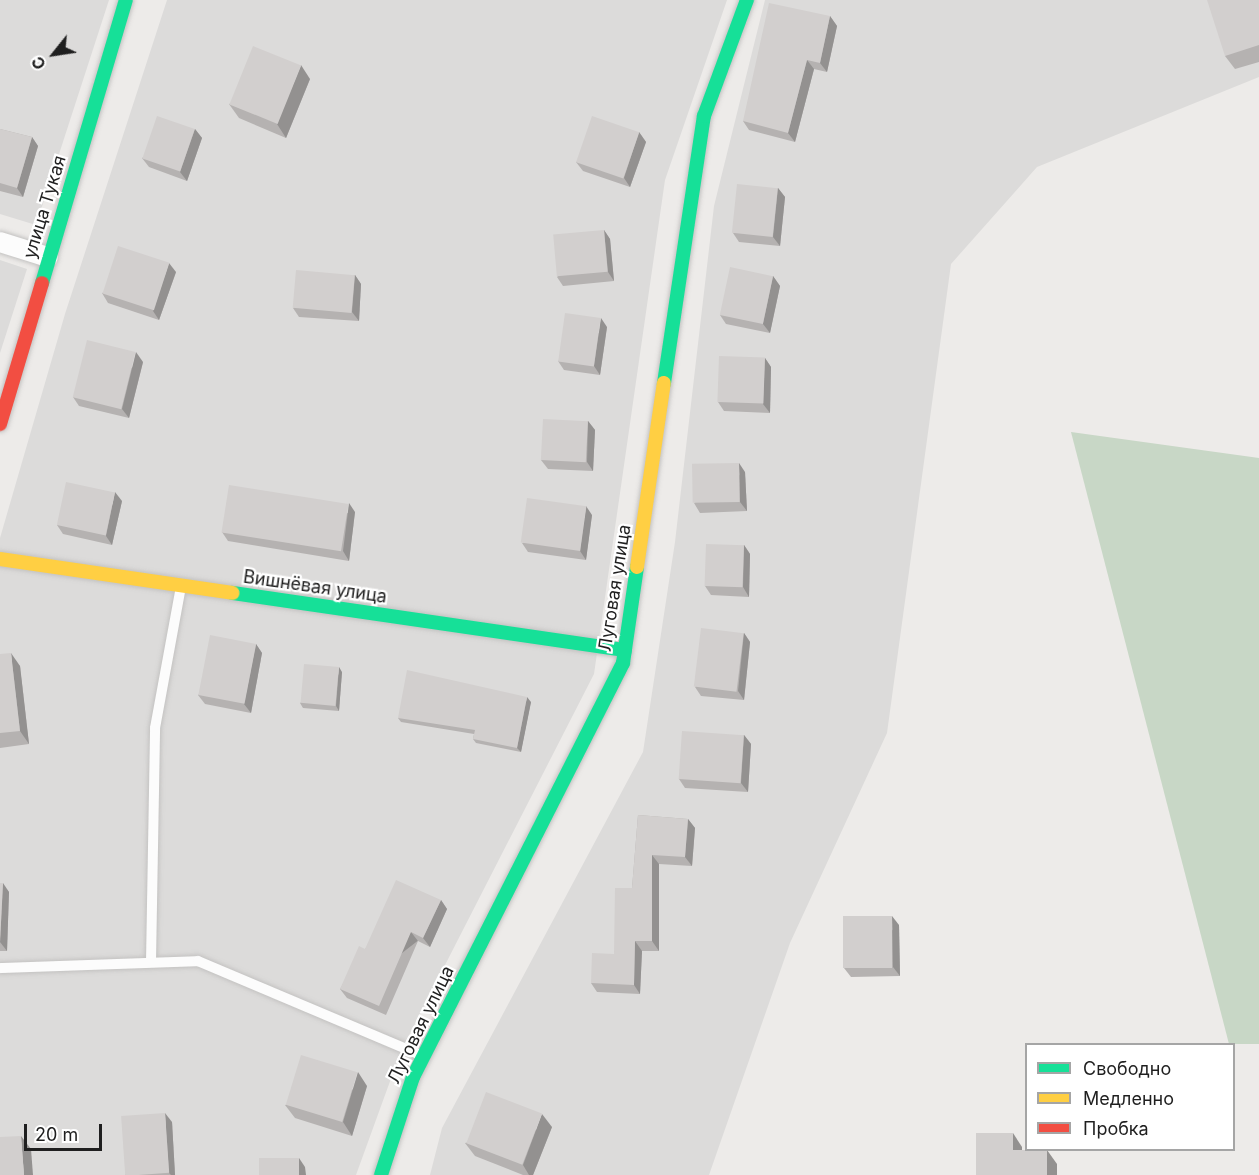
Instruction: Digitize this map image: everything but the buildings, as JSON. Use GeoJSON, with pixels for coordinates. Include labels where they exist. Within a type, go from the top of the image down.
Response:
{"type":"FeatureCollection","features":[{"type":"Feature","properties":{"kind":"street","name":"улица Тукая"},"geometry":{"type":"LineString","coordinates":[[0,424],[126,0]]}},
{"type":"Feature","properties":{"kind":"street","name":"Луговая улица"},"geometry":{"type":"LineString","coordinates":[[381,1175],[424,1056],[624,650],[704,116],[747,0]]}},
{"type":"Feature","properties":{"kind":"street"},"geometry":{"type":"LineString","coordinates":[[0,242],[48,257]]}},
{"type":"Feature","properties":{"kind":"street","name":"Вишнёвая улица"},"geometry":{"type":"LineString","coordinates":[[0,559],[624,650]]}},
{"type":"Feature","properties":{"kind":"lane"},"geometry":{"type":"LineString","coordinates":[[151,962],[155,728],[182,586]]}},
{"type":"Feature","properties":{"kind":"lane"},"geometry":{"type":"LineString","coordinates":[[0,968],[198,961],[424,1056]]}},
{"type":"Feature","properties":{"kind":"shaded area"},"geometry":{"type":"Polygon","coordinates":[[[0,0],[109,0],[36,225],[0,214],[0,0]]]}},
{"type":"Feature","properties":{"kind":"shaded area"},"geometry":{"type":"Polygon","coordinates":[[[167,0],[727,0],[665,180],[594,674],[401,1051],[356,1175],[0,1175],[0,538],[65,314],[167,0]]]}},
{"type":"Feature","properties":{"kind":"shaded area"},"geometry":{"type":"Polygon","coordinates":[[[765,0],[1259,0],[1259,77],[1037,167],[951,264],[887,733],[790,943],[709,1175],[430,1175],[442,1128],[643,752],[675,542],[714,206],[765,0]]]}},
{"type":"Feature","properties":{"kind":"shaded area"},"geometry":{"type":"Polygon","coordinates":[[[0,260],[27,269],[0,353],[0,260]]]}},
{"type":"Feature","properties":{"kind":"green space"},"geometry":{"type":"Polygon","coordinates":[[[1071,432],[1259,458],[1259,1044],[1229,1043],[1071,432]]]}},
{"type":"Feature","properties":{"kind":"traffic: fast"},"geometry":{"type":"LineString","coordinates":[[42,283],[126,0]]}},
{"type":"Feature","properties":{"kind":"traffic: fast"},"geometry":{"type":"LineString","coordinates":[[664,383],[704,116],[747,0]]}},
{"type":"Feature","properties":{"kind":"traffic: fast"},"geometry":{"type":"LineString","coordinates":[[381,1175],[413,1077],[623,663],[637,567]]}},
{"type":"Feature","properties":{"kind":"traffic: fast"},"geometry":{"type":"LineString","coordinates":[[233,593],[625,650]]}},
{"type":"Feature","properties":{"kind":"traffic: slow"},"geometry":{"type":"LineString","coordinates":[[637,567],[664,383]]}},
{"type":"Feature","properties":{"kind":"traffic: slow"},"geometry":{"type":"LineString","coordinates":[[0,559],[233,593]]}},
{"type":"Feature","properties":{"kind":"traffic: jam"},"geometry":{"type":"LineString","coordinates":[[0,424],[42,283]]}}]}
